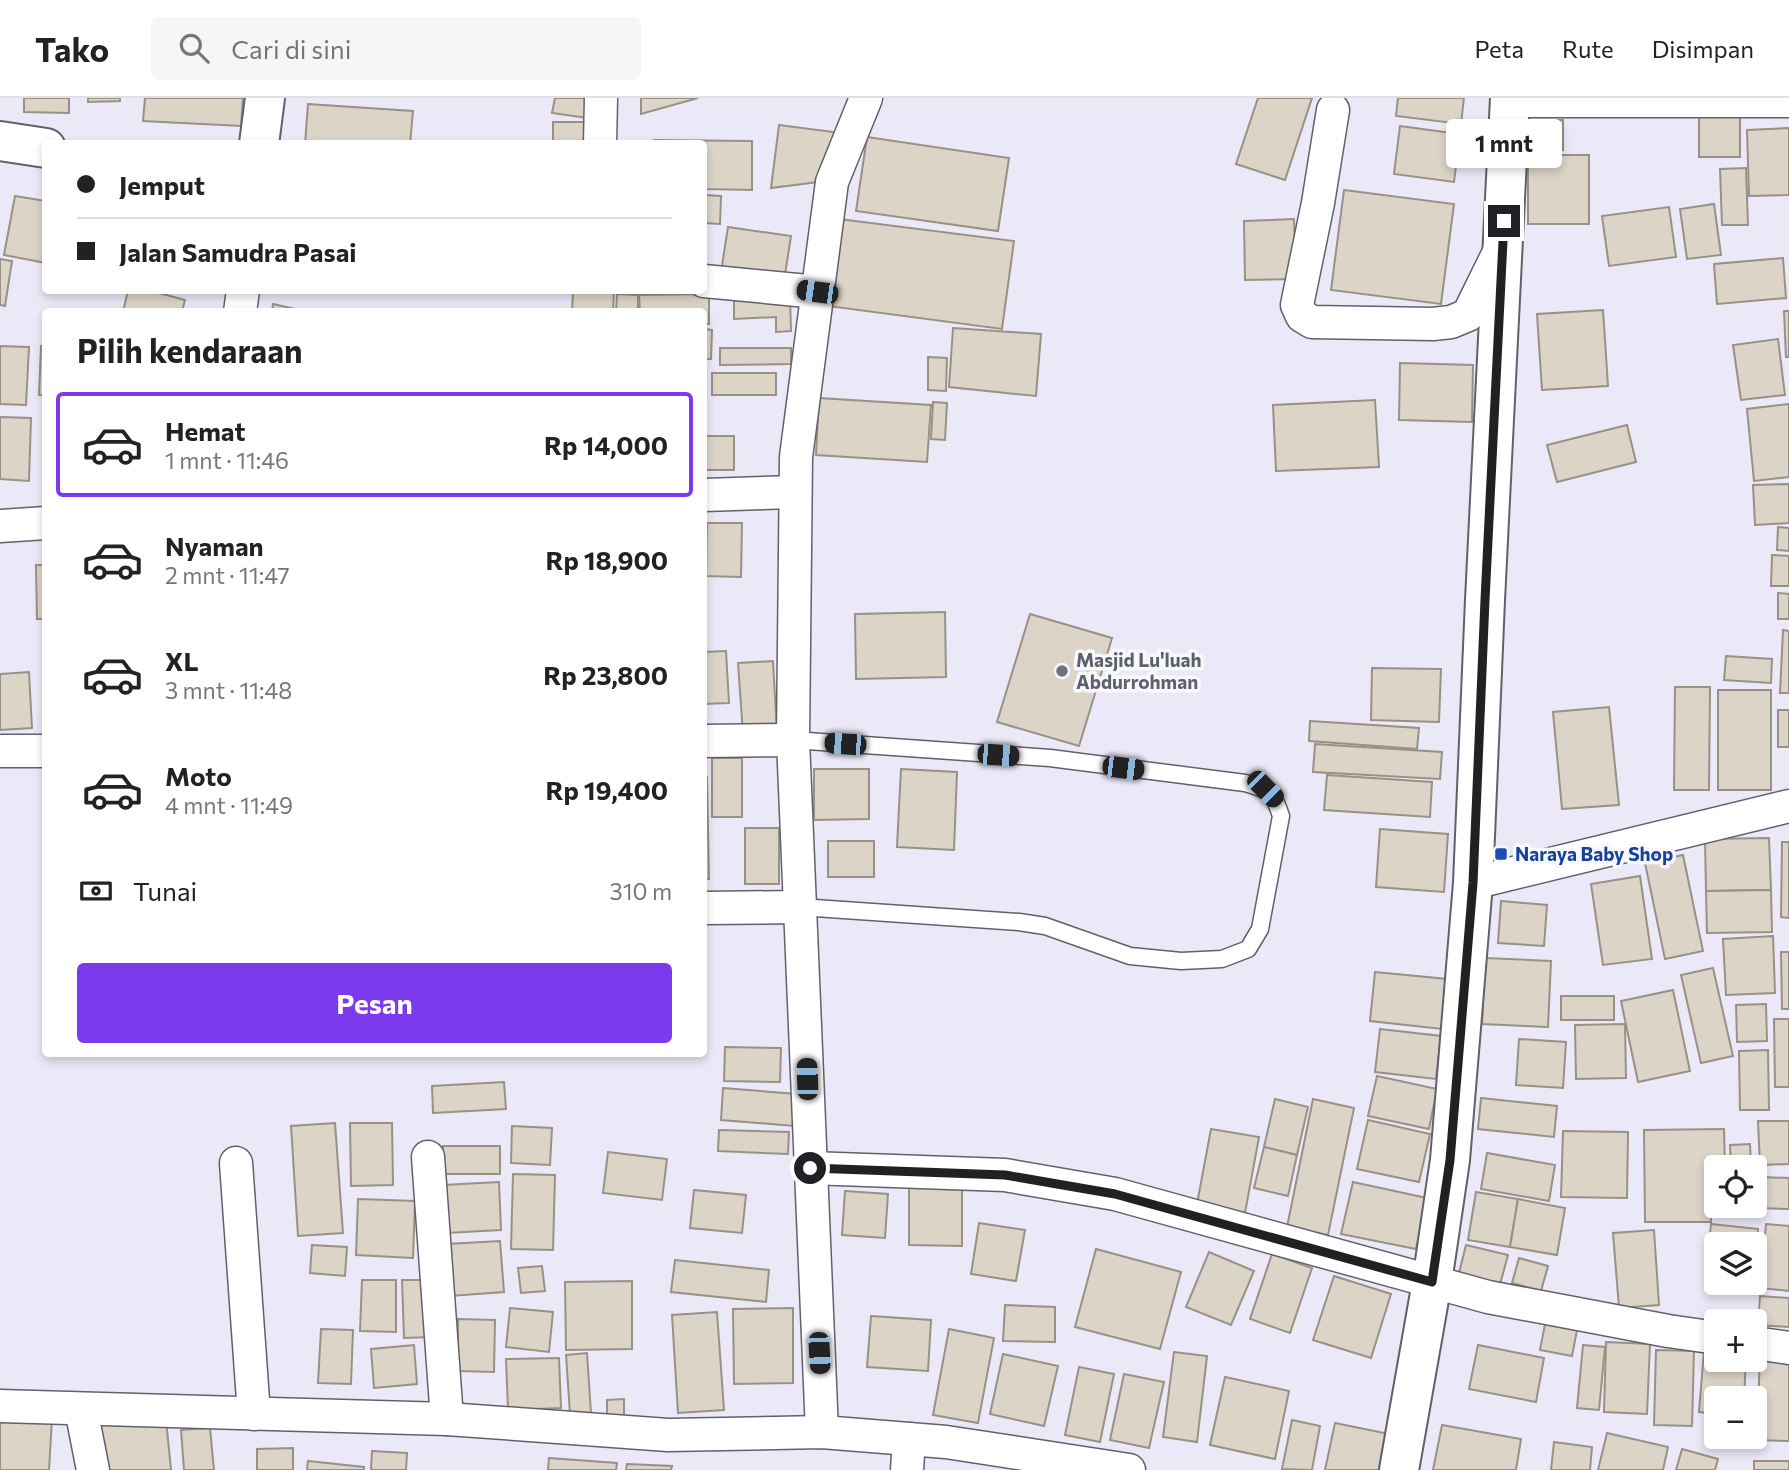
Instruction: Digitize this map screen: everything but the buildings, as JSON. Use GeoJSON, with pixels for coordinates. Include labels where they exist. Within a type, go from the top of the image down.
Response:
{"type":"FeatureCollection","features":[{"type":"Feature","properties":{"kind":"street"},"geometry":{"type":"LineString","coordinates":[[260,140],[265,98]]}},
{"type":"Feature","properties":{"kind":"street"},"geometry":{"type":"LineString","coordinates":[[600,140],[601,98]]}},
{"type":"Feature","properties":{"kind":"street"},"geometry":{"type":"LineString","coordinates":[[822,1432],[793,740],[796,457],[832,182],[866,98]]}},
{"type":"Feature","properties":{"kind":"street"},"geometry":{"type":"LineString","coordinates":[[1399,1470],[1450,1160],[1473,883],[1510,100],[1789,101]]}},
{"type":"Feature","properties":{"kind":"street"},"geometry":{"type":"LineString","coordinates":[[1333,110],[1318,203],[1297,305],[1302,316],[1312,322],[1451,322],[1468,315],[1503,246]]}},
{"type":"Feature","properties":{"kind":"street"},"geometry":{"type":"LineString","coordinates":[[0,141],[42,147]]}},
{"type":"Feature","properties":{"kind":"street"},"geometry":{"type":"LineString","coordinates":[[707,281],[817,292]]}},
{"type":"Feature","properties":{"kind":"street"},"geometry":{"type":"LineString","coordinates":[[707,495],[795,492]]}},
{"type":"Feature","properties":{"kind":"street"},"geometry":{"type":"LineString","coordinates":[[0,526],[42,523]]}},
{"type":"Feature","properties":{"kind":"street"},"geometry":{"type":"LineString","coordinates":[[707,741],[793,740]]}},
{"type":"Feature","properties":{"kind":"street"},"geometry":{"type":"LineString","coordinates":[[0,751],[42,751]]}},
{"type":"Feature","properties":{"kind":"street"},"geometry":{"type":"LineString","coordinates":[[1473,883],[1789,806]]}},
{"type":"Feature","properties":{"kind":"street"},"geometry":{"type":"LineString","coordinates":[[707,908],[801,917]]}},
{"type":"Feature","properties":{"kind":"street"},"geometry":{"type":"LineString","coordinates":[[429,1157],[447,1419]]}},
{"type":"Feature","properties":{"kind":"street"},"geometry":{"type":"LineString","coordinates":[[810,1162],[1005,1175],[1115,1194],[1488,1297],[1704,1336]]}},
{"type":"Feature","properties":{"kind":"street"},"geometry":{"type":"LineString","coordinates":[[236,1163],[254,1414]]}},
{"type":"Feature","properties":{"kind":"street"},"geometry":{"type":"LineString","coordinates":[[1767,1345],[1789,1348]]}},
{"type":"Feature","properties":{"kind":"street"},"geometry":{"type":"LineString","coordinates":[[0,1406],[447,1419],[668,1435],[822,1432],[946,1442],[1129,1470]]}},
{"type":"Feature","properties":{"kind":"street"},"geometry":{"type":"LineString","coordinates":[[81,1409],[93,1470]]}},
{"type":"Feature","properties":{"kind":"street"},"geometry":{"type":"LineString","coordinates":[[906,1470],[909,1439]]}},
{"type":"Feature","properties":{"kind":"lane"},"geometry":{"type":"LineString","coordinates":[[793,740],[1050,758],[1245,783],[1265,789],[1275,799],[1281,816],[1260,929],[1248,949],[1222,959],[1181,961],[1130,956],[1045,926],[1019,922],[801,917]]}},
{"type":"Feature","properties":{"kind":"place","name":"Masjid Lu'luah Abdurrohman"},"geometry":{"type":"Point","coordinates":[1062,671]}},
{"type":"Feature","properties":{"kind":"place","name":"Naraya Baby Shop"},"geometry":{"type":"Point","coordinates":[1501,854]}},
{"type":"Feature","properties":{"kind":"route"},"geometry":{"type":"LineString","coordinates":[[810,1168],[1005,1175],[1115,1194],[1432,1282],[1450,1160],[1473,883],[1504,221]]}}]}
